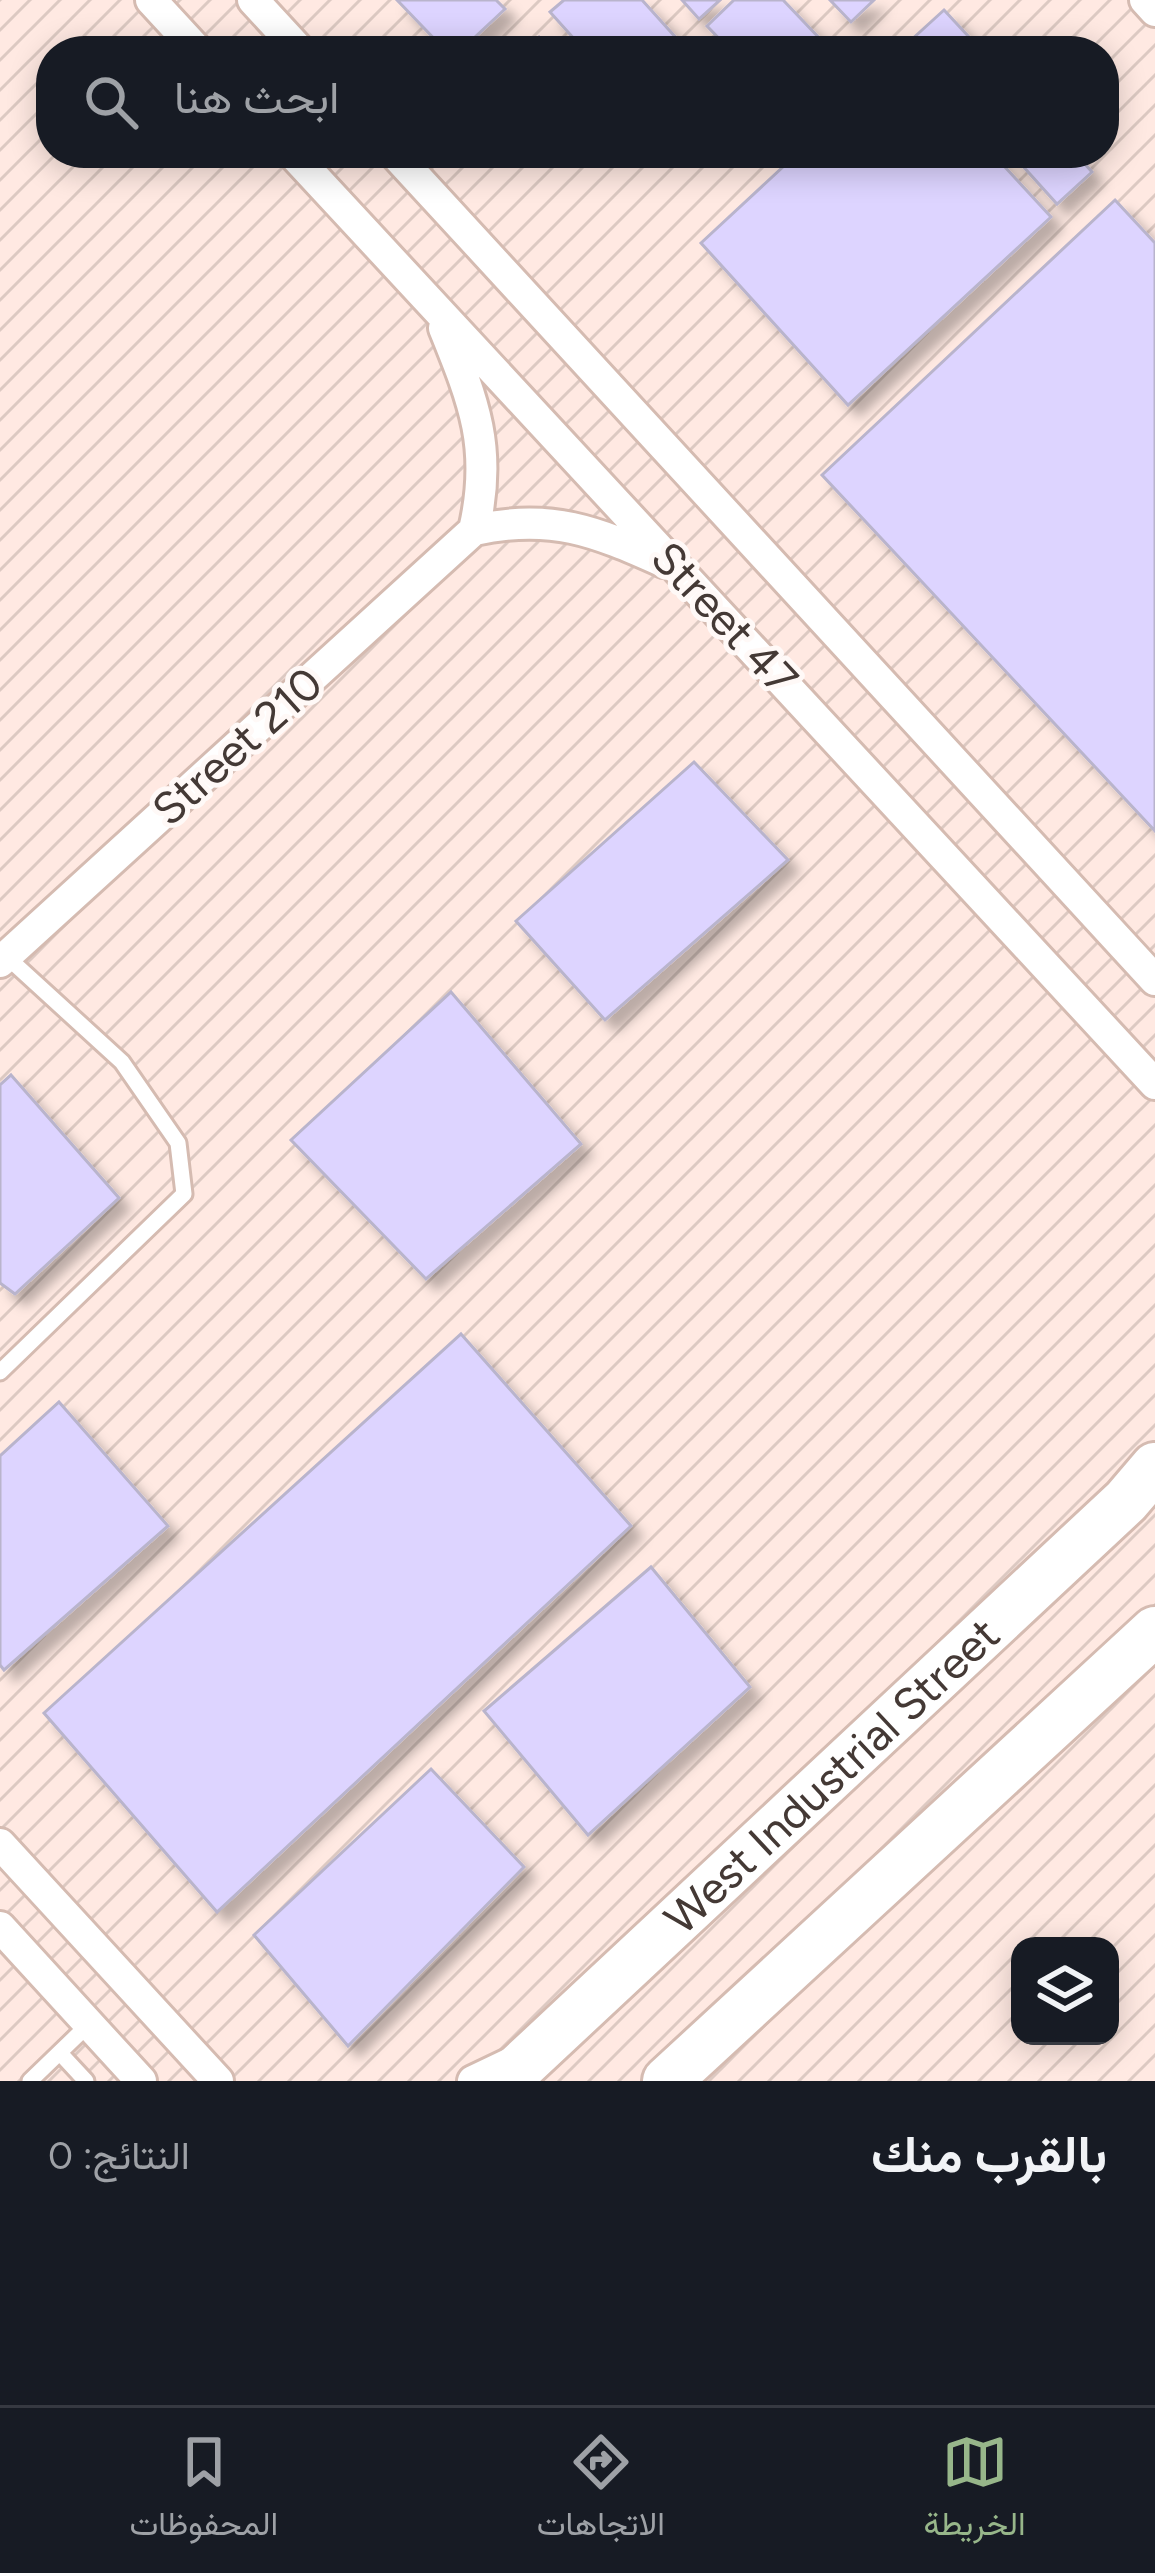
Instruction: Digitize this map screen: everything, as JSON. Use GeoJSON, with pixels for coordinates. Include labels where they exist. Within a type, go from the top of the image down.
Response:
{"type":"FeatureCollection","features":[{"type":"Feature","properties":{"kind":"main road","name":"West Industrial Street"},"geometry":{"type":"LineString","coordinates":[[521,2065],[1126,1501],[1155,1467]]}},
{"type":"Feature","properties":{"kind":"main road"},"geometry":{"type":"LineString","coordinates":[[668,2081],[1155,1631]]}},
{"type":"Feature","properties":{"kind":"street"},"geometry":{"type":"LineString","coordinates":[[151,0],[184,36]]}},
{"type":"Feature","properties":{"kind":"street"},"geometry":{"type":"LineString","coordinates":[[254,0],[286,36]]}},
{"type":"Feature","properties":{"kind":"street"},"geometry":{"type":"LineString","coordinates":[[1144,0],[1155,11]]}},
{"type":"Feature","properties":{"kind":"street","name":"Street 47"},"geometry":{"type":"LineString","coordinates":[[306,168],[1155,1084]]}},
{"type":"Feature","properties":{"kind":"street","name":"Street 47"},"geometry":{"type":"LineString","coordinates":[[408,168],[1155,980]]}},
{"type":"Feature","properties":{"kind":"street"},"geometry":{"type":"LineString","coordinates":[[436,308],[479,421],[483,494],[474,530],[506,523],[572,525],[677,567]]}},
{"type":"Feature","properties":{"kind":"street","name":"Street 210"},"geometry":{"type":"LineString","coordinates":[[3,959],[474,530]]}},
{"type":"Feature","properties":{"kind":"street"},"geometry":{"type":"LineString","coordinates":[[0,1844],[218,2081]]}},
{"type":"Feature","properties":{"kind":"street"},"geometry":{"type":"LineString","coordinates":[[0,1927],[141,2081]]}},
{"type":"Feature","properties":{"kind":"street"},"geometry":{"type":"LineString","coordinates":[[473,2081],[521,2065]]}},
{"type":"Feature","properties":{"kind":"lane"},"geometry":{"type":"LineString","coordinates":[[0,1372],[184,1194],[178,1143],[122,1062],[3,959]]}},
{"type":"Feature","properties":{"kind":"lane"},"geometry":{"type":"LineString","coordinates":[[29,2081],[89,2024]]}},
{"type":"Feature","properties":{"kind":"lane"},"geometry":{"type":"LineString","coordinates":[[60,2053],[86,2081]]}},
{"type":"Feature","properties":{"kind":"shaded area"},"geometry":{"type":"Polygon","coordinates":[[[0,0],[1155,0],[1155,2081],[0,2081],[0,0]]]}},
{"type":"Feature","properties":{"kind":"building"},"geometry":{"type":"Polygon","coordinates":[[[397,0],[496,0],[505,9],[476,36],[432,36],[397,0]]]}},
{"type":"Feature","properties":{"kind":"building"},"geometry":{"type":"Polygon","coordinates":[[[564,0],[642,0],[674,36],[572,36],[550,12],[564,0]]]}},
{"type":"Feature","properties":{"kind":"building"},"geometry":{"type":"Polygon","coordinates":[[[682,0],[720,0],[699,19],[682,0]]]}},
{"type":"Feature","properties":{"kind":"building"},"geometry":{"type":"Polygon","coordinates":[[[734,0],[783,0],[817,36],[717,36],[707,26],[734,0]]]}},
{"type":"Feature","properties":{"kind":"building"},"geometry":{"type":"Polygon","coordinates":[[[830,0],[874,0],[851,22],[830,0]]]}},
{"type":"Feature","properties":{"kind":"building"},"geometry":{"type":"Polygon","coordinates":[[[944,10],[968,36],[915,36],[944,10]]]}},
{"type":"Feature","properties":{"kind":"building"},"geometry":{"type":"Polygon","coordinates":[[[782,168],[1006,168],[1051,217],[848,405],[701,243],[782,168]]]}},
{"type":"Feature","properties":{"kind":"building"},"geometry":{"type":"Polygon","coordinates":[[[1025,168],[1088,168],[1092,172],[1057,204],[1025,168]]]}},
{"type":"Feature","properties":{"kind":"building"},"geometry":{"type":"Polygon","coordinates":[[[1115,200],[1155,243],[1155,831],[822,475],[1115,200]]]}},
{"type":"Feature","properties":{"kind":"building"},"geometry":{"type":"Polygon","coordinates":[[[694,762],[788,860],[605,1020],[516,921],[694,762]]]}},
{"type":"Feature","properties":{"kind":"building"},"geometry":{"type":"Polygon","coordinates":[[[451,992],[581,1144],[426,1279],[291,1140],[451,992]]]}},
{"type":"Feature","properties":{"kind":"building"},"geometry":{"type":"Polygon","coordinates":[[[11,1075],[119,1198],[15,1294],[0,1283],[0,1085],[11,1075]]]}},
{"type":"Feature","properties":{"kind":"building"},"geometry":{"type":"Polygon","coordinates":[[[461,1334],[631,1526],[217,1912],[44,1713],[461,1334]]]}},
{"type":"Feature","properties":{"kind":"building"},"geometry":{"type":"Polygon","coordinates":[[[59,1402],[168,1526],[4,1670],[0,1665],[0,1456],[59,1402]]]}},
{"type":"Feature","properties":{"kind":"building"},"geometry":{"type":"Polygon","coordinates":[[[651,1567],[750,1687],[588,1835],[484,1711],[651,1567]]]}},
{"type":"Feature","properties":{"kind":"building"},"geometry":{"type":"Polygon","coordinates":[[[431,1769],[524,1867],[348,2046],[254,1935],[431,1769]]]}}]}
